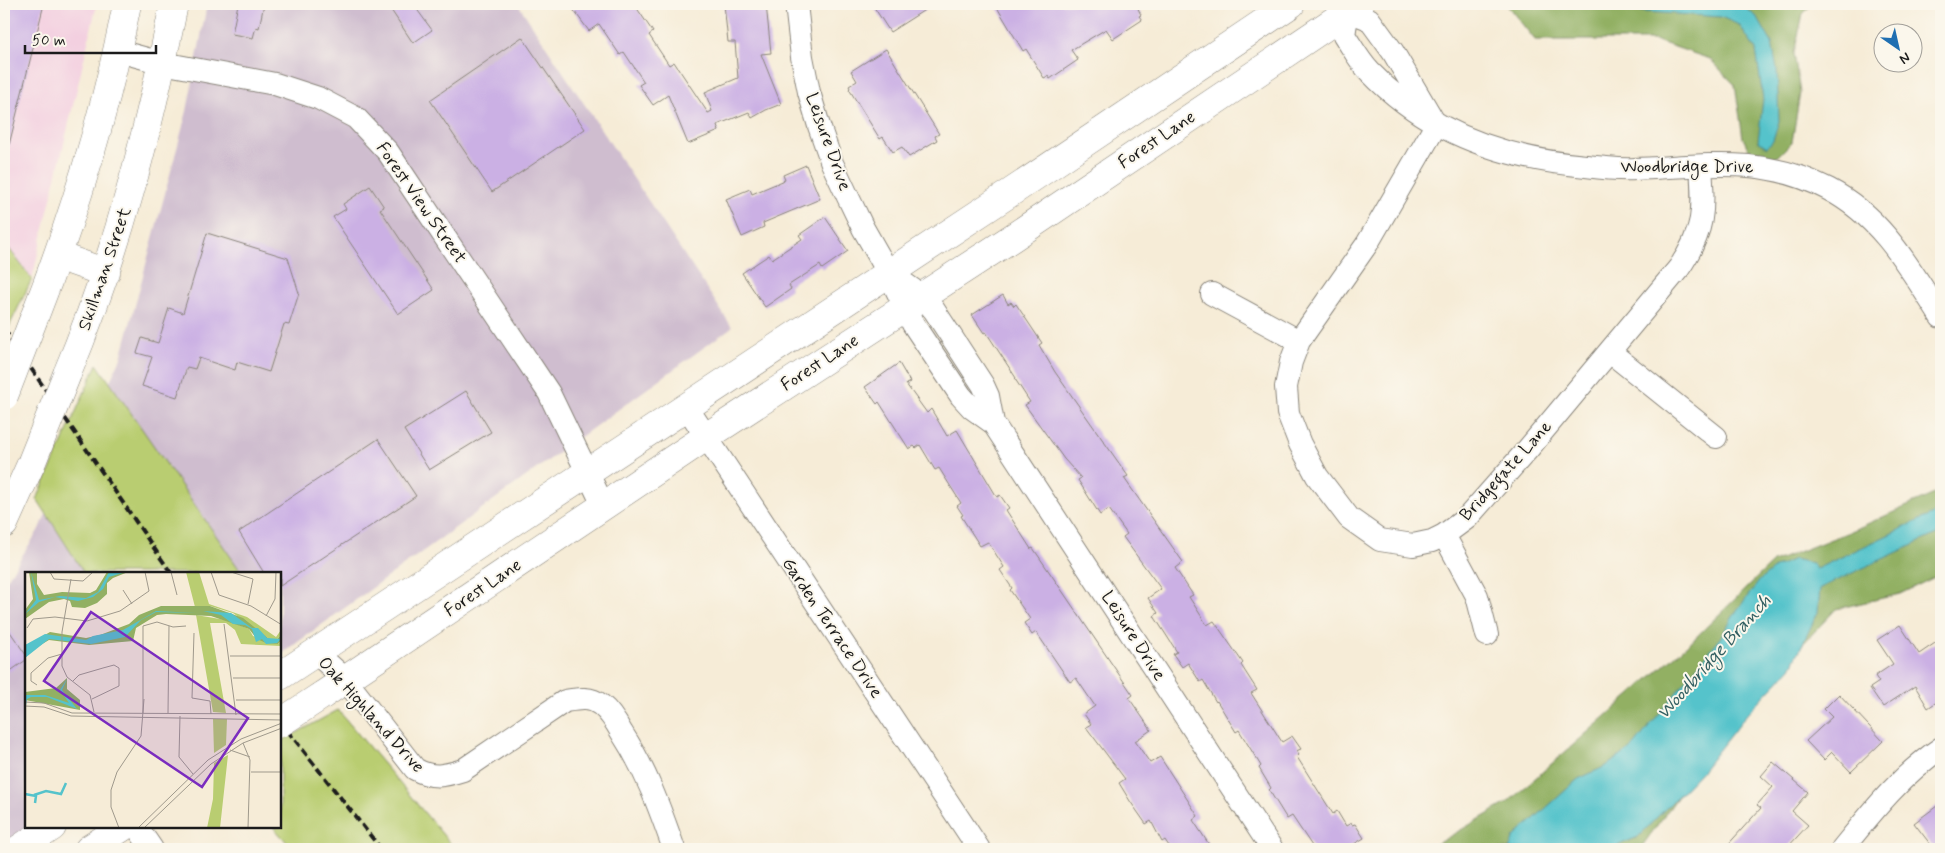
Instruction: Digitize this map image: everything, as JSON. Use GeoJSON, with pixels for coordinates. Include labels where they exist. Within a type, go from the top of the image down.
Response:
{"type":"FeatureCollection","features":[{"type":"Feature","properties":{"kind":"main road"},"geometry":{"type":"LineString","coordinates":[[4,396],[58,256],[93,145],[118,51],[128,4]]}},
{"type":"Feature","properties":{"kind":"main road","name":"Skillman Street"},"geometry":{"type":"LineString","coordinates":[[4,524],[31,464],[106,273],[139,165],[174,4]]}},
{"type":"Feature","properties":{"kind":"main road"},"geometry":{"type":"LineString","coordinates":[[298,664],[1291,4]]}},
{"type":"Feature","properties":{"kind":"main road","name":"Forest Lane"},"geometry":{"type":"LineString","coordinates":[[281,722],[706,437],[1012,238],[1350,6]]}},
{"type":"Feature","properties":{"kind":"main road"},"geometry":{"type":"LineString","coordinates":[[58,256],[106,273]]}},
{"type":"Feature","properties":{"kind":"main road"},"geometry":{"type":"LineString","coordinates":[[19,849],[50,828]]}},
{"type":"Feature","properties":{"kind":"main road"},"geometry":{"type":"LineString","coordinates":[[89,849],[121,828]]}},
{"type":"Feature","properties":{"kind":"street","name":"Leisure Drive"},"geometry":{"type":"LineString","coordinates":[[796,4],[802,57],[819,126],[832,163],[863,228],[888,272],[914,302],[934,310],[983,385],[988,396],[994,423],[1272,849]]}},
{"type":"Feature","properties":{"kind":"street"},"geometry":{"type":"LineString","coordinates":[[1350,6],[1369,19],[1393,52],[1436,125]]}},
{"type":"Feature","properties":{"kind":"street","name":"Woodbridge Drive"},"geometry":{"type":"LineString","coordinates":[[1350,6],[1344,35],[1368,71],[1389,90],[1436,125],[1499,151],[1554,164],[1632,169],[1747,165],[1772,168],[1828,189],[1858,210],[1884,232],[1941,317]]}},
{"type":"Feature","properties":{"kind":"street","name":"Forest View Street"},"geometry":{"type":"LineString","coordinates":[[118,51],[162,63],[274,84],[318,98],[356,118],[388,152],[549,393],[604,507]]}},
{"type":"Feature","properties":{"kind":"street","name":"Bridgegate Lane"},"geometry":{"type":"LineString","coordinates":[[1436,125],[1367,244],[1299,341],[1290,362],[1286,387],[1288,413],[1300,444],[1317,476],[1349,518],[1380,540],[1413,545],[1432,541],[1444,535],[1467,518],[1610,352],[1689,254],[1702,218],[1701,166]]}},
{"type":"Feature","properties":{"kind":"street"},"geometry":{"type":"LineString","coordinates":[[1212,294],[1299,341]]}},
{"type":"Feature","properties":{"kind":"street"},"geometry":{"type":"LineString","coordinates":[[1610,352],[1716,437]]}},
{"type":"Feature","properties":{"kind":"street","name":"Garden Terrace Drive"},"geometry":{"type":"LineString","coordinates":[[686,406],[979,849]]}},
{"type":"Feature","properties":{"kind":"street"},"geometry":{"type":"LineString","coordinates":[[1444,535],[1477,596],[1487,635]]}},
{"type":"Feature","properties":{"kind":"street","name":"Oak Highland Drive"},"geometry":{"type":"LineString","coordinates":[[298,664],[345,679],[414,769],[427,776],[445,776],[463,770],[565,701],[583,698],[601,704],[638,757],[656,797],[674,849]]}},
{"type":"Feature","properties":{"kind":"street"},"geometry":{"type":"LineString","coordinates":[[1842,849],[1898,783],[1926,758],[1941,748]]}},
{"type":"Feature","properties":{"kind":"street"},"geometry":{"type":"LineString","coordinates":[[138,828],[152,849]]}},
{"type":"Feature","properties":{"kind":"shaded area"},"geometry":{"type":"Polygon","coordinates":[[[4,4],[97,4],[32,279],[4,242],[4,4]]]}},
{"type":"Feature","properties":{"kind":"shaded area"},"geometry":{"type":"Polygon","coordinates":[[[207,4],[518,4],[732,327],[281,654],[281,572],[25,572],[25,828],[31,828],[4,846],[4,584],[38,531],[121,358],[187,111],[207,4]]]}},
{"type":"Feature","properties":{"kind":"green space"},"geometry":{"type":"Polygon","coordinates":[[[1506,4],[1812,4],[1803,14],[1794,53],[1800,93],[1792,142],[1776,158],[1751,155],[1743,138],[1735,85],[1710,59],[1654,40],[1535,40],[1506,4]]]}},
{"type":"Feature","properties":{"kind":"green space"},"geometry":{"type":"Polygon","coordinates":[[[4,242],[32,279],[4,337],[4,242]]]}},
{"type":"Feature","properties":{"kind":"green space"},"geometry":{"type":"Polygon","coordinates":[[[97,364],[241,572],[83,572],[37,499],[97,364]]]}},
{"type":"Feature","properties":{"kind":"green space"},"geometry":{"type":"Polygon","coordinates":[[[1941,491],[1941,574],[1900,594],[1836,609],[1741,709],[1640,849],[1428,849],[1507,803],[1695,638],[1773,562],[1849,532],[1941,491]]]}},
{"type":"Feature","properties":{"kind":"green space"},"geometry":{"type":"Polygon","coordinates":[[[338,710],[455,849],[293,849],[274,828],[281,828],[281,741],[338,710]]]}},
{"type":"Feature","properties":{"kind":"water"},"geometry":{"type":"Polygon","coordinates":[[[1618,4],[1740,4],[1757,17],[1772,43],[1777,70],[1779,121],[1773,140],[1767,147],[1758,141],[1763,99],[1756,50],[1739,25],[1721,17],[1631,11],[1618,4]]]}},
{"type":"Feature","properties":{"kind":"water","name":"Woodbridge Branch"},"geometry":{"type":"Polygon","coordinates":[[[1941,510],[1941,532],[1820,588],[1818,612],[1791,668],[1747,714],[1703,770],[1638,837],[1610,849],[1509,849],[1514,837],[1578,779],[1606,766],[1631,749],[1720,638],[1737,610],[1760,580],[1776,567],[1794,559],[1812,563],[1816,569],[1941,510]]]}},
{"type":"Feature","properties":{"kind":"building"},"geometry":{"type":"Polygon","coordinates":[[[4,4],[44,4],[9,145],[4,144],[4,4]]]}},
{"type":"Feature","properties":{"kind":"building"},"geometry":{"type":"Polygon","coordinates":[[[238,4],[264,4],[259,28],[256,27],[253,38],[232,34],[238,4]]]}},
{"type":"Feature","properties":{"kind":"building"},"geometry":{"type":"Polygon","coordinates":[[[387,4],[413,4],[432,30],[413,43],[387,4]]]}},
{"type":"Feature","properties":{"kind":"building"},"geometry":{"type":"Polygon","coordinates":[[[569,4],[634,4],[653,32],[649,35],[669,65],[674,62],[708,113],[712,111],[705,92],[738,78],[735,42],[728,42],[724,4],[766,4],[771,53],[761,54],[781,104],[752,118],[749,112],[717,125],[719,131],[688,144],[668,95],[653,105],[639,85],[644,82],[624,52],[620,55],[599,24],[589,31],[569,4]]]}},
{"type":"Feature","properties":{"kind":"building"},"geometry":{"type":"Polygon","coordinates":[[[872,4],[934,4],[890,32],[872,4]]]}},
{"type":"Feature","properties":{"kind":"building"},"geometry":{"type":"Polygon","coordinates":[[[995,4],[1136,4],[1142,20],[1113,39],[1106,29],[1071,50],[1078,60],[1050,79],[1048,76],[1044,78],[1026,49],[1023,51],[995,4]]]}},
{"type":"Feature","properties":{"kind":"building"},"geometry":{"type":"Polygon","coordinates":[[[522,37],[585,129],[492,192],[430,100],[522,37]]]}},
{"type":"Feature","properties":{"kind":"building"},"geometry":{"type":"Polygon","coordinates":[[[886,49],[939,134],[935,136],[937,140],[909,157],[902,147],[893,152],[883,137],[880,139],[849,89],[849,86],[857,81],[851,71],[886,49]]]}},
{"type":"Feature","properties":{"kind":"building"},"geometry":{"type":"Polygon","coordinates":[[[806,165],[820,199],[763,223],[764,227],[742,237],[726,199],[750,189],[752,194],[785,180],[783,175],[806,165]]]}},
{"type":"Feature","properties":{"kind":"building"},"geometry":{"type":"Polygon","coordinates":[[[370,186],[384,207],[380,209],[434,290],[398,314],[333,217],[346,209],[343,204],[370,186]]]}},
{"type":"Feature","properties":{"kind":"building"},"geometry":{"type":"Polygon","coordinates":[[[825,217],[848,251],[822,269],[820,265],[789,285],[791,289],[765,307],[742,273],[769,255],[772,259],[802,239],[799,235],[825,217]]]}},
{"type":"Feature","properties":{"kind":"building"},"geometry":{"type":"Polygon","coordinates":[[[207,233],[288,258],[299,293],[289,325],[284,324],[269,372],[237,362],[235,370],[199,358],[195,369],[187,367],[177,397],[142,386],[152,357],[137,353],[142,338],[158,343],[169,308],[183,313],[207,233]]]}},
{"type":"Feature","properties":{"kind":"building"},"geometry":{"type":"Polygon","coordinates":[[[1003,295],[1008,304],[1011,302],[1014,306],[1016,304],[1042,343],[1039,345],[1055,372],[1128,476],[1124,478],[1183,562],[1175,568],[1193,595],[1189,597],[1207,625],[1214,621],[1243,663],[1241,665],[1257,690],[1251,693],[1282,742],[1292,736],[1301,749],[1296,751],[1299,755],[1297,757],[1333,814],[1337,811],[1346,826],[1351,823],[1352,825],[1355,824],[1364,838],[1346,849],[1314,849],[1292,816],[1287,819],[1269,790],[1271,788],[1259,768],[1261,766],[1239,730],[1236,732],[1203,680],[1200,682],[1188,663],[1182,667],[1173,654],[1177,652],[1154,616],[1158,613],[1148,598],[1161,589],[1123,537],[1127,534],[1109,509],[1100,515],[1078,480],[1081,478],[1064,459],[1025,405],[1030,402],[1016,378],[986,332],[984,333],[972,315],[1003,295]]]}},
{"type":"Feature","properties":{"kind":"building"},"geometry":{"type":"Polygon","coordinates":[[[899,363],[910,382],[906,384],[927,413],[931,409],[947,436],[957,430],[997,497],[1000,495],[1009,508],[1006,510],[1031,549],[1033,548],[1133,695],[1129,698],[1151,730],[1135,741],[1150,763],[1160,757],[1198,816],[1193,820],[1212,849],[1171,849],[1165,840],[1162,842],[1151,821],[1146,824],[1130,801],[1119,783],[1125,779],[1086,727],[1091,724],[1084,714],[1095,706],[1076,678],[1070,682],[1036,632],[1032,635],[1024,623],[1030,619],[1010,590],[1012,588],[1000,570],[1004,567],[988,542],[980,546],[961,516],[963,515],[957,506],[961,503],[939,468],[935,470],[920,445],[909,449],[879,402],[877,404],[865,387],[899,363]]]}},
{"type":"Feature","properties":{"kind":"building"},"geometry":{"type":"Polygon","coordinates":[[[466,391],[491,432],[429,470],[404,430],[466,391]]]}},
{"type":"Feature","properties":{"kind":"building"},"geometry":{"type":"Polygon","coordinates":[[[378,439],[416,496],[281,585],[281,572],[263,572],[239,532],[378,439]]]}},
{"type":"Feature","properties":{"kind":"building"},"geometry":{"type":"Polygon","coordinates":[[[4,623],[25,654],[25,661],[9,672],[4,664],[4,623]]]}},
{"type":"Feature","properties":{"kind":"building"},"geometry":{"type":"Polygon","coordinates":[[[1900,625],[1919,654],[1941,639],[1941,699],[1928,708],[1915,686],[1883,707],[1870,688],[1879,682],[1875,676],[1893,664],[1877,640],[1900,625]]]}},
{"type":"Feature","properties":{"kind":"building"},"geometry":{"type":"Polygon","coordinates":[[[1839,694],[1883,741],[1851,772],[1832,752],[1824,760],[1806,741],[1832,717],[1824,709],[1839,694]]]}},
{"type":"Feature","properties":{"kind":"building"},"geometry":{"type":"Polygon","coordinates":[[[1773,762],[1808,792],[1792,811],[1808,825],[1786,849],[1724,849],[1761,808],[1757,805],[1773,787],[1761,776],[1773,762]]]}},
{"type":"Feature","properties":{"kind":"building"},"geometry":{"type":"Polygon","coordinates":[[[1941,803],[1941,849],[1934,849],[1914,823],[1941,803]]]}},
{"type":"Feature","properties":{"kind":"railway"},"geometry":{"type":"LineString","coordinates":[[4,329],[170,572]]}},
{"type":"Feature","properties":{"kind":"railway"},"geometry":{"type":"LineString","coordinates":[[281,722],[381,849]]}}]}
